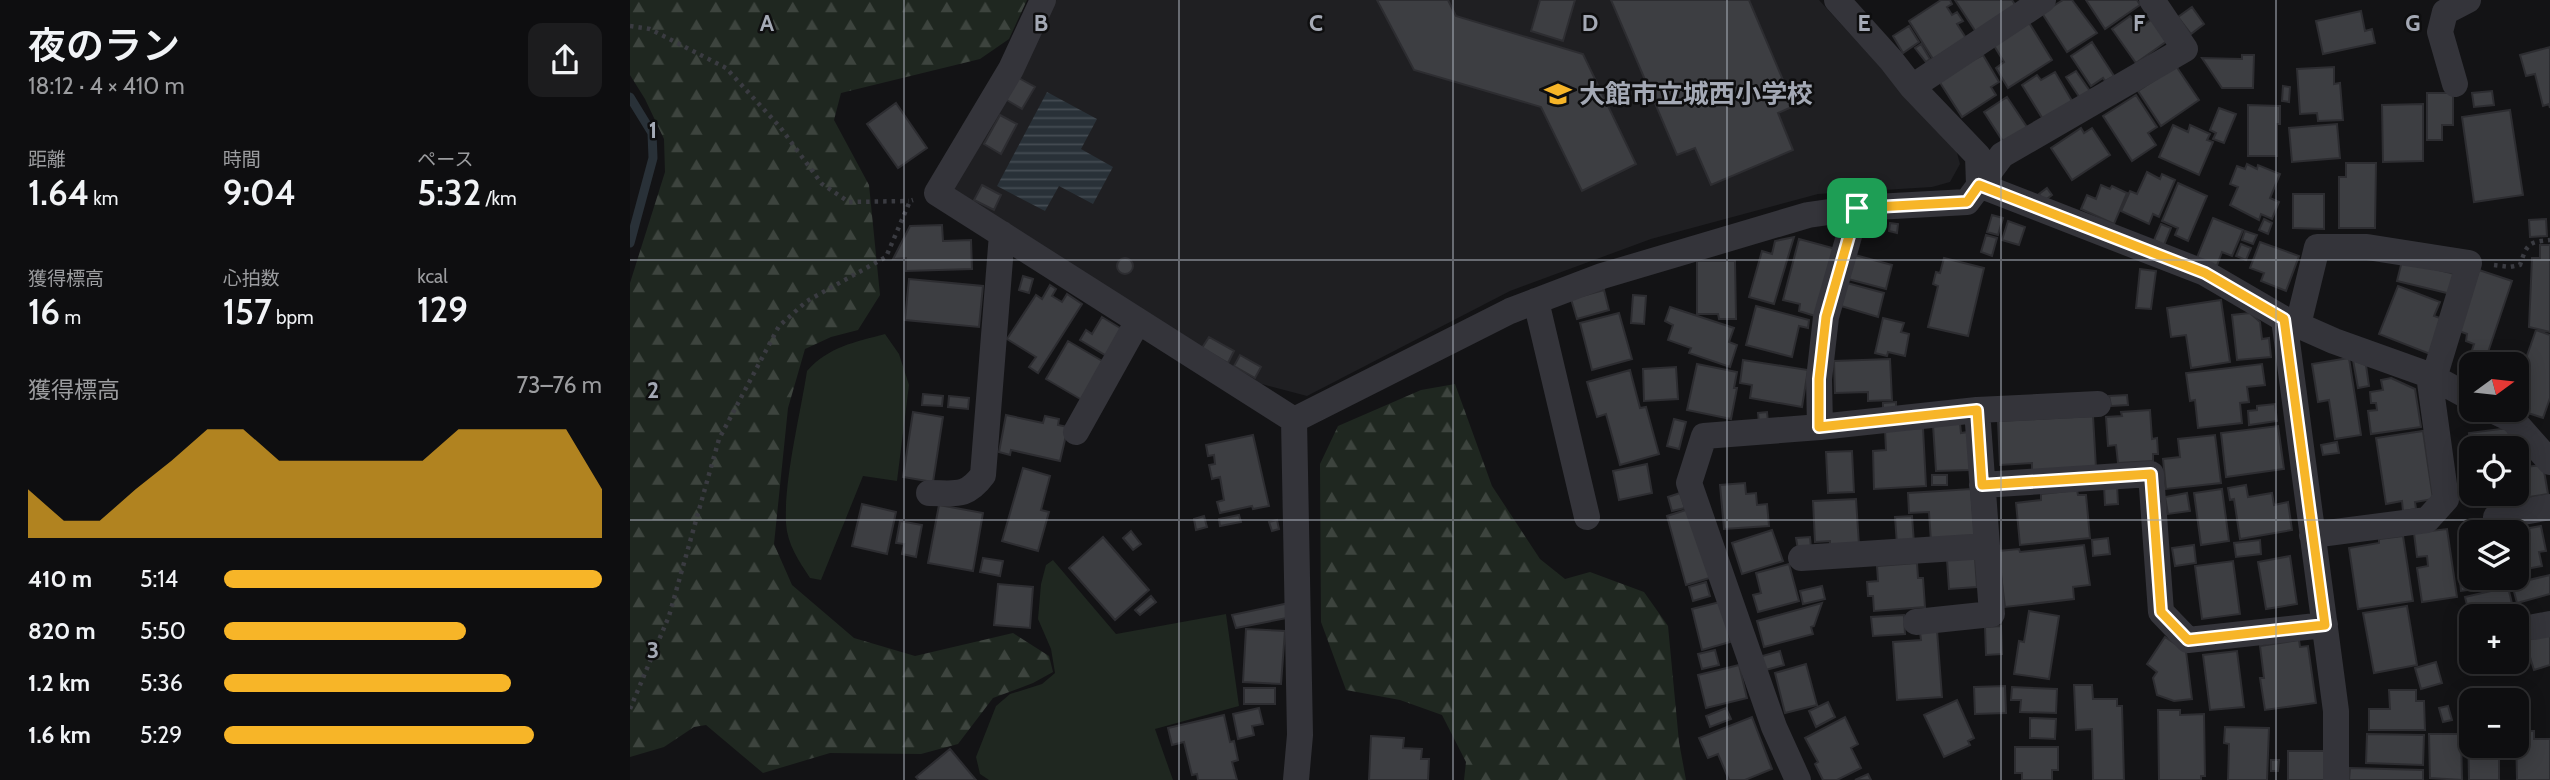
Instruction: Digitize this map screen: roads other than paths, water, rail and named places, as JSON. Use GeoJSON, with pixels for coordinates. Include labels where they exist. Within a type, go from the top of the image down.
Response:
{"type":"FeatureCollection","features":[{"type":"Feature","properties":{"kind":"street"},"geometry":{"type":"LineString","coordinates":[[1043,0],[1011,69],[937,193],[1294,420]]}},
{"type":"Feature","properties":{"kind":"street"},"geometry":{"type":"LineString","coordinates":[[1837,0],[1912,87],[1978,156],[1979,185]]}},
{"type":"Feature","properties":{"kind":"street"},"geometry":{"type":"LineString","coordinates":[[1912,87],[2043,0]]}},
{"type":"Feature","properties":{"kind":"street"},"geometry":{"type":"LineString","coordinates":[[1294,420],[1510,311],[1602,276],[1808,215],[1857,208],[1967,202],[2002,155],[2185,49],[2152,0]]}},
{"type":"Feature","properties":{"kind":"street"},"geometry":{"type":"LineString","coordinates":[[2455,84],[2440,32],[2445,12],[2468,0]]}},
{"type":"Feature","properties":{"kind":"street"},"geometry":{"type":"LineString","coordinates":[[1979,185],[2205,273],[2291,322],[2432,377],[2459,392]]}},
{"type":"Feature","properties":{"kind":"street"},"geometry":{"type":"LineString","coordinates":[[1819,427],[1819,379],[1826,317],[1857,208]]}},
{"type":"Feature","properties":{"kind":"street"},"geometry":{"type":"LineString","coordinates":[[929,494],[959,493],[973,489],[983,475],[1002,234]]}},
{"type":"Feature","properties":{"kind":"street"},"geometry":{"type":"LineString","coordinates":[[2312,535],[2427,520],[2446,499],[2432,377],[2469,263],[2367,247],[2317,247],[2291,322],[2312,535],[2336,711],[2336,780]]}},
{"type":"Feature","properties":{"kind":"street"},"geometry":{"type":"LineString","coordinates":[[1536,301],[1587,517]]}},
{"type":"Feature","properties":{"kind":"street"},"geometry":{"type":"LineString","coordinates":[[1076,432],[1138,321]]}},
{"type":"Feature","properties":{"kind":"street"},"geometry":{"type":"LineString","coordinates":[[1798,780],[1774,727],[1689,483],[1704,436],[1977,410],[2098,404]]}},
{"type":"Feature","properties":{"kind":"street"},"geometry":{"type":"LineString","coordinates":[[1916,622],[1992,614],[1977,410]]}},
{"type":"Feature","properties":{"kind":"street"},"geometry":{"type":"LineString","coordinates":[[1294,420],[1300,735],[1296,780]]}},
{"type":"Feature","properties":{"kind":"street"},"geometry":{"type":"LineString","coordinates":[[2515,422],[2550,462]]}},
{"type":"Feature","properties":{"kind":"street"},"geometry":{"type":"LineString","coordinates":[[1982,485],[2151,474],[2161,612],[2188,640],[2325,625]]}},
{"type":"Feature","properties":{"kind":"street"},"geometry":{"type":"LineString","coordinates":[[2496,517],[2550,507]]}},
{"type":"Feature","properties":{"kind":"street"},"geometry":{"type":"LineString","coordinates":[[1801,558],[1987,546]]}},
{"type":"Feature","properties":{"kind":"waterway"},"geometry":{"type":"LineString","coordinates":[[630,97],[652,133],[653,158],[630,243]]}},
{"type":"Feature","properties":{"kind":"place","name":"大館市立城西小学校"},"geometry":{"type":"Point","coordinates":[1558,94]}}]}
